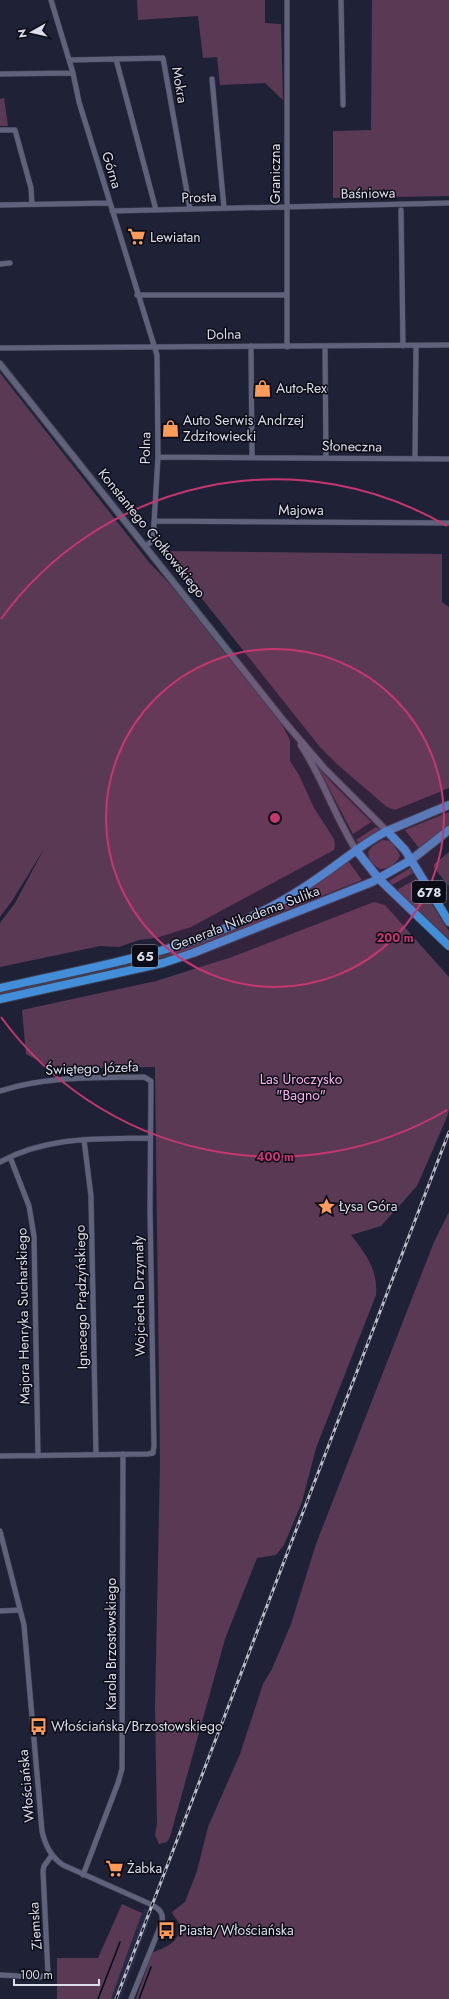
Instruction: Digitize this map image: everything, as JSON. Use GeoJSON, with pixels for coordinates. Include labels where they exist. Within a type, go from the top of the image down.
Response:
{"type":"FeatureCollection","features":[{"type":"Feature","properties":{"kind":"highway","name":"65"},"geometry":{"type":"LineString","coordinates":[[356,850],[387,831]]}},
{"type":"Feature","properties":{"kind":"highway","name":"678"},"geometry":{"type":"LineString","coordinates":[[387,831],[405,850],[449,922]]}},
{"type":"Feature","properties":{"kind":"highway","name":"678"},"geometry":{"type":"LineString","coordinates":[[356,850],[379,879],[449,946]]}},
{"type":"Feature","properties":{"kind":"highway","name":"Generała Nikodema Sulika"},"geometry":{"type":"LineString","coordinates":[[0,988],[153,954],[210,935],[256,915],[283,901],[307,886],[356,850]]}},
{"type":"Feature","properties":{"kind":"highway","name":"65"},"geometry":{"type":"LineString","coordinates":[[379,879],[411,860]]}},
{"type":"Feature","properties":{"kind":"highway","name":"Generała Nikodema Sulika"},"geometry":{"type":"LineString","coordinates":[[0,999],[163,963],[193,953],[379,879]]}},
{"type":"Feature","properties":{"kind":"main road","name":"65"},"geometry":{"type":"LineString","coordinates":[[387,831],[449,805]]}},
{"type":"Feature","properties":{"kind":"main road","name":"65"},"geometry":{"type":"LineString","coordinates":[[411,860],[449,830]]}},
{"type":"Feature","properties":{"kind":"street","name":"Górna"},"geometry":{"type":"LineString","coordinates":[[51,0],[70,60],[78,102],[137,295],[155,347]]}},
{"type":"Feature","properties":{"kind":"street","name":"Graniczna"},"geometry":{"type":"LineString","coordinates":[[287,0],[287,347]]}},
{"type":"Feature","properties":{"kind":"street"},"geometry":{"type":"LineString","coordinates":[[341,0],[343,105]]}},
{"type":"Feature","properties":{"kind":"street","name":"Mokra"},"geometry":{"type":"LineString","coordinates":[[70,60],[163,58],[190,209]]}},
{"type":"Feature","properties":{"kind":"street"},"geometry":{"type":"LineString","coordinates":[[116,59],[156,210]]}},
{"type":"Feature","properties":{"kind":"street"},"geometry":{"type":"LineString","coordinates":[[0,74],[73,73]]}},
{"type":"Feature","properties":{"kind":"street"},"geometry":{"type":"LineString","coordinates":[[212,80],[224,208]]}},
{"type":"Feature","properties":{"kind":"street"},"geometry":{"type":"LineString","coordinates":[[0,130],[15,130],[30,188],[32,204]]}},
{"type":"Feature","properties":{"kind":"street"},"geometry":{"type":"LineString","coordinates":[[0,205],[110,203]]}},
{"type":"Feature","properties":{"kind":"street","name":"Baśniowa"},"geometry":{"type":"LineString","coordinates":[[287,207],[449,203]]}},
{"type":"Feature","properties":{"kind":"street","name":"Prosta"},"geometry":{"type":"LineString","coordinates":[[112,211],[287,207]]}},
{"type":"Feature","properties":{"kind":"street"},"geometry":{"type":"LineString","coordinates":[[401,210],[403,346]]}},
{"type":"Feature","properties":{"kind":"street"},"geometry":{"type":"LineString","coordinates":[[0,264],[10,263]]}},
{"type":"Feature","properties":{"kind":"street"},"geometry":{"type":"LineString","coordinates":[[137,295],[287,295]]}},
{"type":"Feature","properties":{"kind":"street","name":"Dolna"},"geometry":{"type":"LineString","coordinates":[[0,348],[449,345]]}},
{"type":"Feature","properties":{"kind":"street"},"geometry":{"type":"LineString","coordinates":[[251,346],[252,457]]}},
{"type":"Feature","properties":{"kind":"street"},"geometry":{"type":"LineString","coordinates":[[415,458],[416,346]]}},
{"type":"Feature","properties":{"kind":"street","name":"Polna"},"geometry":{"type":"LineString","coordinates":[[146,546],[153,540],[158,457],[157,355],[155,347]]}},
{"type":"Feature","properties":{"kind":"street"},"geometry":{"type":"LineString","coordinates":[[325,347],[326,457]]}},
{"type":"Feature","properties":{"kind":"street","name":"Konstantego Ciołkowskiego"},"geometry":{"type":"LineString","coordinates":[[0,364],[283,720],[324,768],[387,831]]}},
{"type":"Feature","properties":{"kind":"street","name":"Słoneczna"},"geometry":{"type":"LineString","coordinates":[[158,457],[449,459]]}},
{"type":"Feature","properties":{"kind":"street","name":"Majowa"},"geometry":{"type":"LineString","coordinates":[[154,521],[449,523]]}},
{"type":"Feature","properties":{"kind":"street","name":"Konstantego Ciołkowskiego"},"geometry":{"type":"LineString","coordinates":[[283,720],[310,758],[339,820],[356,850]]}},
{"type":"Feature","properties":{"kind":"street","name":"Świętego Józefa"},"geometry":{"type":"LineString","coordinates":[[0,1091],[34,1082],[49,1080],[148,1078],[152,1083],[150,1138]]}},
{"type":"Feature","properties":{"kind":"street"},"geometry":{"type":"LineString","coordinates":[[0,1162],[10,1156],[28,1149],[51,1143],[84,1140],[150,1138]]}},
{"type":"Feature","properties":{"kind":"street","name":"Wojciecha Drzymały"},"geometry":{"type":"LineString","coordinates":[[123,1454],[152,1453],[150,1138]]}},
{"type":"Feature","properties":{"kind":"street","name":"Ignacego Prądzyńskiego"},"geometry":{"type":"LineString","coordinates":[[84,1140],[91,1196],[96,1455]]}},
{"type":"Feature","properties":{"kind":"street","name":"Majora Henryka Sucharskiego"},"geometry":{"type":"LineString","coordinates":[[10,1156],[29,1206],[34,1236],[38,1456]]}},
{"type":"Feature","properties":{"kind":"street"},"geometry":{"type":"LineString","coordinates":[[0,1456],[123,1454]]}},
{"type":"Feature","properties":{"kind":"street","name":"Karola Brzostowskiego"},"geometry":{"type":"LineString","coordinates":[[84,1874],[122,1769],[123,1454]]}},
{"type":"Feature","properties":{"kind":"street","name":"Włościańska"},"geometry":{"type":"LineString","coordinates":[[0,1531],[20,1610],[24,1633],[42,1831],[52,1855]]}},
{"type":"Feature","properties":{"kind":"street"},"geometry":{"type":"LineString","coordinates":[[0,1611],[20,1610]]}},
{"type":"Feature","properties":{"kind":"street"},"geometry":{"type":"LineString","coordinates":[[52,1855],[59,1862],[152,1905],[161,1912],[162,1919],[131,1999]]}},
{"type":"Feature","properties":{"kind":"street","name":"Ziemska"},"geometry":{"type":"LineString","coordinates":[[0,1975],[40,1977],[48,1974],[43,1871],[44,1866],[52,1855]]}},
{"type":"Feature","properties":{"kind":"shaded area"},"geometry":{"type":"Polygon","coordinates":[[[144,1908],[153,1912],[121,1999],[111,1999],[144,1908]]]}},
{"type":"Feature","properties":{"kind":"green space"},"geometry":{"type":"Polygon","coordinates":[[[137,0],[265,0],[265,23],[281,24],[283,100],[265,83],[220,85],[217,57],[203,58],[198,16],[138,20],[137,0]]]}},
{"type":"Feature","properties":{"kind":"green space"},"geometry":{"type":"Polygon","coordinates":[[[372,0],[449,0],[449,196],[333,198],[333,131],[371,130],[372,0]]]}},
{"type":"Feature","properties":{"kind":"green space"},"geometry":{"type":"Polygon","coordinates":[[[4,98],[8,126],[0,126],[0,99],[4,98]]]}},
{"type":"Feature","properties":{"kind":"green space"},"geometry":{"type":"Polygon","coordinates":[[[0,373],[148,561],[181,596],[281,723],[290,740],[290,761],[299,775],[314,808],[334,839],[335,845],[334,850],[191,927],[156,938],[139,940],[119,947],[100,946],[0,967],[0,923],[15,903],[45,847],[12,901],[0,917],[0,373]]]}},
{"type":"Feature","properties":{"kind":"green space"},"geometry":{"type":"Polygon","coordinates":[[[164,551],[442,554],[442,602],[449,607],[449,788],[395,810],[387,807],[338,765],[320,747],[164,551]]]}},
{"type":"Feature","properties":{"kind":"green space"},"geometry":{"type":"Polygon","coordinates":[[[318,767],[332,783],[371,822],[353,834],[318,767]]]}},
{"type":"Feature","properties":{"kind":"green space"},"geometry":{"type":"Polygon","coordinates":[[[449,812],[449,826],[420,849],[405,830],[449,812]]]}},
{"type":"Feature","properties":{"kind":"green space"},"geometry":{"type":"Polygon","coordinates":[[[376,827],[380,830],[359,844],[356,840],[376,827]]]}},
{"type":"Feature","properties":{"kind":"green space"},"geometry":{"type":"Polygon","coordinates":[[[382,840],[391,841],[400,855],[397,861],[392,865],[380,869],[372,863],[368,854],[372,847],[382,840]]]}},
{"type":"Feature","properties":{"kind":"green space"},"geometry":{"type":"Polygon","coordinates":[[[449,852],[449,886],[434,868],[434,864],[449,852]]]}},
{"type":"Feature","properties":{"kind":"green space"},"geometry":{"type":"Polygon","coordinates":[[[348,861],[362,880],[268,917],[247,929],[178,954],[0,995],[0,992],[160,956],[212,939],[266,915],[300,895],[348,861]]]}},
{"type":"Feature","properties":{"kind":"green space"},"geometry":{"type":"Polygon","coordinates":[[[410,868],[413,873],[392,885],[389,881],[410,868]]]}},
{"type":"Feature","properties":{"kind":"green space"},"geometry":{"type":"Polygon","coordinates":[[[416,879],[449,931],[449,940],[397,890],[416,879]]]}},
{"type":"Feature","properties":{"kind":"green space","name":"Las Uroczysko \"Bagno\""},"geometry":{"type":"Polygon","coordinates":[[[374,902],[385,905],[449,977],[449,1110],[417,1186],[381,1226],[351,1235],[362,1249],[373,1270],[376,1295],[316,1448],[302,1502],[284,1545],[276,1555],[257,1558],[225,1639],[170,1837],[167,1842],[159,1844],[155,1835],[157,1823],[155,1707],[160,1464],[155,1067],[53,1069],[26,1054],[22,1010],[156,981],[232,957],[374,902]]]}},
{"type":"Feature","properties":{"kind":"green space"},"geometry":{"type":"Polygon","coordinates":[[[449,1212],[449,1999],[136,1999],[152,1953],[171,1944],[175,1940],[179,1931],[179,1923],[172,1912],[185,1902],[197,1871],[208,1827],[240,1754],[263,1684],[272,1669],[291,1624],[316,1544],[434,1242],[449,1212]]]}},
{"type":"Feature","properties":{"kind":"green space"},"geometry":{"type":"Polygon","coordinates":[[[122,1904],[142,1913],[111,1999],[57,1999],[57,1958],[98,1958],[122,1904]]]}},
{"type":"Feature","properties":{"kind":"waterway"},"geometry":{"type":"LineString","coordinates":[[98,1999],[120,1942]]}},
{"type":"Feature","properties":{"kind":"waterway"},"geometry":{"type":"LineString","coordinates":[[139,1999],[151,1967]]}},
{"type":"Feature","properties":{"kind":"railway"},"geometry":{"type":"LineString","coordinates":[[116,1999],[449,1132]]}},
{"type":"Feature","properties":{"kind":"place","name":"Lewiatan"},"geometry":{"type":"Point","coordinates":[137,237]}},
{"type":"Feature","properties":{"kind":"place","name":"Auto-Rex"},"geometry":{"type":"Point","coordinates":[263,388]}},
{"type":"Feature","properties":{"kind":"place","name":"Auto Serwis Andrzej Zdzitowiecki"},"geometry":{"type":"Point","coordinates":[170,428]}},
{"type":"Feature","properties":{"kind":"place","name":"Łysa Góra"},"geometry":{"type":"Point","coordinates":[326,1206]}},
{"type":"Feature","properties":{"kind":"place","name":"Włościańska/Brzostowskiego"},"geometry":{"type":"Point","coordinates":[38,1726]}},
{"type":"Feature","properties":{"kind":"place","name":"Żabka"},"geometry":{"type":"Point","coordinates":[114,1868]}},
{"type":"Feature","properties":{"kind":"place","name":"Piasta/Włościańska"},"geometry":{"type":"Point","coordinates":[166,1930]}}]}
